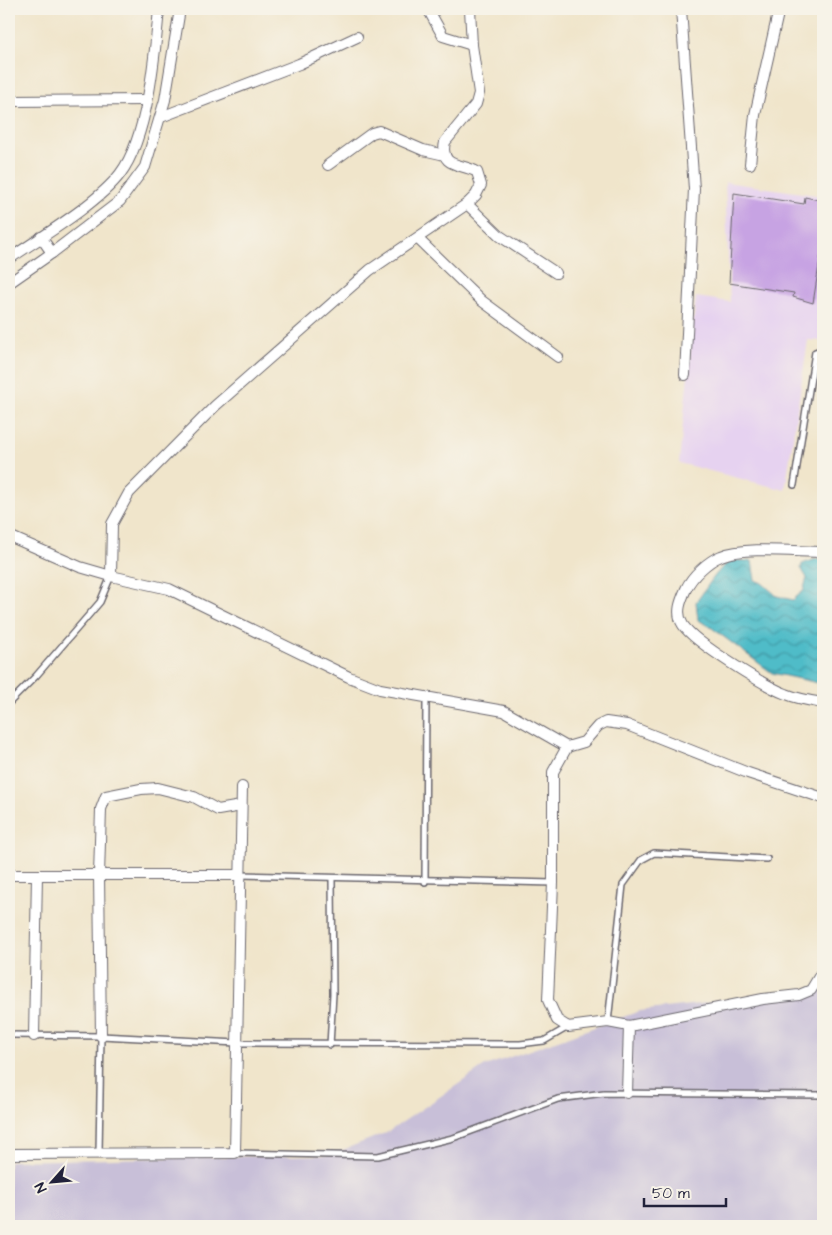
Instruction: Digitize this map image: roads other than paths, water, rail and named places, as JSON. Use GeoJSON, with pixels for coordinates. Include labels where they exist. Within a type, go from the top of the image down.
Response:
{"type":"FeatureCollection","features":[{"type":"Feature","properties":{"kind":"street"},"geometry":{"type":"LineString","coordinates":[[9,259],[104,192],[121,173],[134,146],[147,100],[159,9]]}},
{"type":"Feature","properties":{"kind":"street"},"geometry":{"type":"LineString","coordinates":[[9,283],[120,201],[145,167],[161,117],[180,9]]}},
{"type":"Feature","properties":{"kind":"street"},"geometry":{"type":"LineString","coordinates":[[428,9],[443,36],[472,45]]}},
{"type":"Feature","properties":{"kind":"street"},"geometry":{"type":"LineString","coordinates":[[445,155],[445,142],[476,104],[479,92],[472,45],[470,9]]}},
{"type":"Feature","properties":{"kind":"street"},"geometry":{"type":"LineString","coordinates":[[681,9],[694,189],[685,375]]}},
{"type":"Feature","properties":{"kind":"street"},"geometry":{"type":"LineString","coordinates":[[750,164],[755,116],[779,9]]}},
{"type":"Feature","properties":{"kind":"street"},"geometry":{"type":"LineString","coordinates":[[161,117],[299,64],[357,37]]}},
{"type":"Feature","properties":{"kind":"street"},"geometry":{"type":"LineString","coordinates":[[9,102],[147,100]]}},
{"type":"Feature","properties":{"kind":"street"},"geometry":{"type":"LineString","coordinates":[[111,576],[112,524],[129,494],[215,406],[370,270],[467,204],[479,190],[480,179],[472,169],[453,165],[445,155],[423,150],[379,131],[372,133],[328,165]]}},
{"type":"Feature","properties":{"kind":"street"},"geometry":{"type":"LineString","coordinates":[[467,204],[500,236],[556,273]]}},
{"type":"Feature","properties":{"kind":"street"},"geometry":{"type":"LineString","coordinates":[[41,237],[52,253]]}},
{"type":"Feature","properties":{"kind":"street"},"geometry":{"type":"LineString","coordinates":[[418,239],[482,301],[558,357]]}},
{"type":"Feature","properties":{"kind":"street"},"geometry":{"type":"LineString","coordinates":[[9,536],[80,566],[111,576],[169,589],[350,677],[380,689],[504,710],[567,747]]}},
{"type":"Feature","properties":{"kind":"street"},"geometry":{"type":"LineString","coordinates":[[823,552],[738,552],[722,555],[708,563],[689,584],[679,606],[682,624],[699,640],[761,682],[788,695],[823,703]]}},
{"type":"Feature","properties":{"kind":"street"},"geometry":{"type":"LineString","coordinates":[[823,798],[748,773],[627,726],[606,722],[598,726],[584,742],[567,747],[554,772],[553,883],[548,1000],[557,1020],[568,1027],[608,1022],[629,1026],[763,999],[799,995],[811,990],[823,970]]}},
{"type":"Feature","properties":{"kind":"street"},"geometry":{"type":"LineString","coordinates":[[9,1154],[235,1153],[242,787]]}},
{"type":"Feature","properties":{"kind":"street"},"geometry":{"type":"LineString","coordinates":[[101,1036],[98,876],[101,809],[106,796],[141,788],[158,788],[194,797],[218,810],[241,806]]}},
{"type":"Feature","properties":{"kind":"street"},"geometry":{"type":"LineString","coordinates":[[9,875],[240,875]]}},
{"type":"Feature","properties":{"kind":"street"},"geometry":{"type":"LineString","coordinates":[[34,1036],[38,875]]}},
{"type":"Feature","properties":{"kind":"street"},"geometry":{"type":"LineString","coordinates":[[627,1093],[629,1026]]}},
{"type":"Feature","properties":{"kind":"lane"},"geometry":{"type":"LineString","coordinates":[[794,485],[815,352],[823,349]]}},
{"type":"Feature","properties":{"kind":"lane"},"geometry":{"type":"LineString","coordinates":[[9,703],[36,676],[100,602],[111,576]]}},
{"type":"Feature","properties":{"kind":"lane"},"geometry":{"type":"LineString","coordinates":[[425,882],[426,698]]}},
{"type":"Feature","properties":{"kind":"lane"},"geometry":{"type":"LineString","coordinates":[[608,1022],[623,886],[641,860],[654,853],[767,859]]}},
{"type":"Feature","properties":{"kind":"lane"},"geometry":{"type":"LineString","coordinates":[[240,875],[425,882],[553,883]]}},
{"type":"Feature","properties":{"kind":"lane"},"geometry":{"type":"LineString","coordinates":[[330,1044],[333,994],[332,879]]}},
{"type":"Feature","properties":{"kind":"lane"},"geometry":{"type":"LineString","coordinates":[[9,1036],[101,1036],[237,1043],[520,1044],[544,1041],[568,1027]]}},
{"type":"Feature","properties":{"kind":"lane"},"geometry":{"type":"LineString","coordinates":[[99,1155],[101,1036]]}},
{"type":"Feature","properties":{"kind":"lane"},"geometry":{"type":"LineString","coordinates":[[235,1153],[378,1156],[453,1138],[558,1099],[604,1092],[823,1095]]}},
{"type":"Feature","properties":{"kind":"water"},"geometry":{"type":"Polygon","coordinates":[[[816,559],[823,559],[823,684],[772,673],[708,625],[698,620],[696,602],[727,563],[732,561],[752,561],[755,580],[762,583],[777,596],[793,600],[803,591],[807,578],[801,568],[802,564],[816,559]]]}}]}
